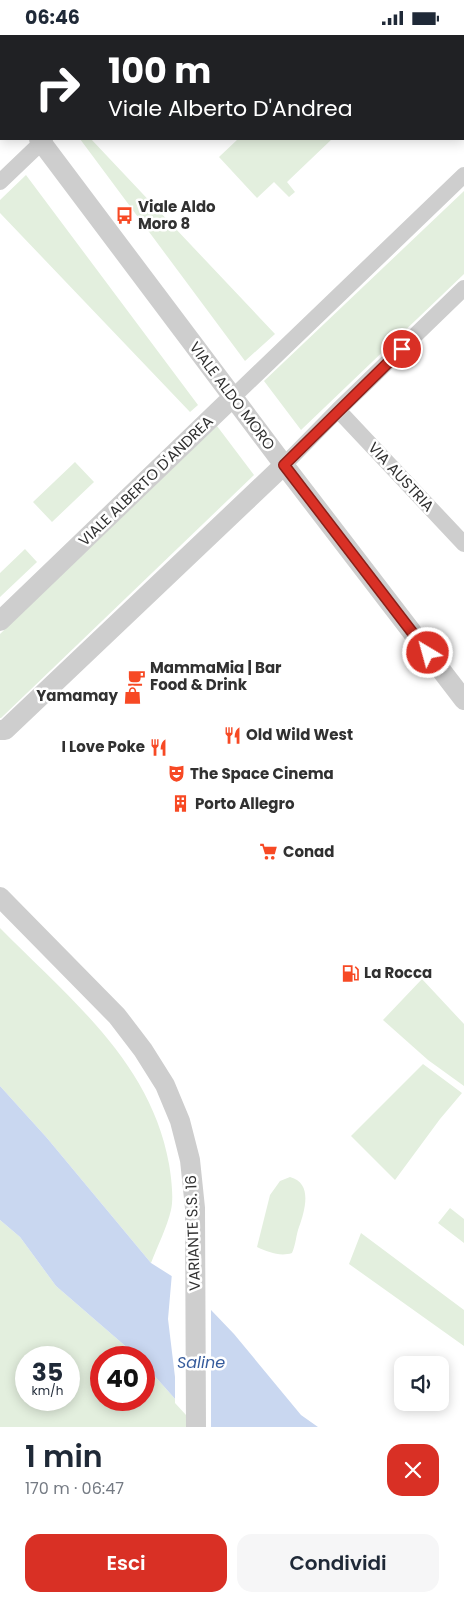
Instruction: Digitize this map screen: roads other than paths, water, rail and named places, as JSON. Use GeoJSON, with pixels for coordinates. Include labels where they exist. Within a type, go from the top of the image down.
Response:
{"type":"FeatureCollection","features":[{"type":"Feature","properties":{"kind":"street"},"geometry":{"type":"LineString","coordinates":[[0,182],[42,140]]}},
{"type":"Feature","properties":{"kind":"street","name":"VIALE ALDO MORO"},"geometry":{"type":"LineString","coordinates":[[42,140],[284,465],[464,700]]}},
{"type":"Feature","properties":{"kind":"street","name":"VIALE ALBERTO D'ANDREA"},"geometry":{"type":"LineString","coordinates":[[0,621],[464,175]]}},
{"type":"Feature","properties":{"kind":"street"},"geometry":{"type":"LineString","coordinates":[[0,730],[5,730],[284,465],[464,288]]}},
{"type":"Feature","properties":{"kind":"street","name":"VIA AUSTRIA"},"geometry":{"type":"LineString","coordinates":[[338,410],[464,544]]}},
{"type":"Feature","properties":{"kind":"street","name":"VARIANTE S.S. 16"},"geometry":{"type":"LineString","coordinates":[[0,897],[116,1016],[144,1050],[165,1085],[180,1121],[190,1160],[196,1208],[196,1427]]}},
{"type":"Feature","properties":{"kind":"water","name":"Saline"},"geometry":{"type":"Polygon","coordinates":[[[0,1086],[47,1138],[151,1263],[189,1287],[234,1334],[301,1415],[318,1427],[200,1427],[155,1376],[155,1346],[125,1346],[56,1286],[20,1237],[0,1220],[0,1086]]]}},
{"type":"Feature","properties":{"kind":"place","name":"Viale Aldo Moro 8"},"geometry":{"type":"Point","coordinates":[124,216]}},
{"type":"Feature","properties":{"kind":"place","name":"MammaMia | Bar Food & Drink"},"geometry":{"type":"Point","coordinates":[136,677]}},
{"type":"Feature","properties":{"kind":"place","name":"Yamamay"},"geometry":{"type":"Point","coordinates":[132,696]}},
{"type":"Feature","properties":{"kind":"place","name":"Old Wild West"},"geometry":{"type":"Point","coordinates":[232,735]}},
{"type":"Feature","properties":{"kind":"place","name":"I Love Poke"},"geometry":{"type":"Point","coordinates":[159,747]}},
{"type":"Feature","properties":{"kind":"place","name":"The Space Cinema"},"geometry":{"type":"Point","coordinates":[176,774]}},
{"type":"Feature","properties":{"kind":"place","name":"Porto Allegro"},"geometry":{"type":"Point","coordinates":[181,804]}},
{"type":"Feature","properties":{"kind":"place","name":"Conad"},"geometry":{"type":"Point","coordinates":[269,852]}},
{"type":"Feature","properties":{"kind":"place","name":"La Rocca"},"geometry":{"type":"Point","coordinates":[350,973]}}]}
